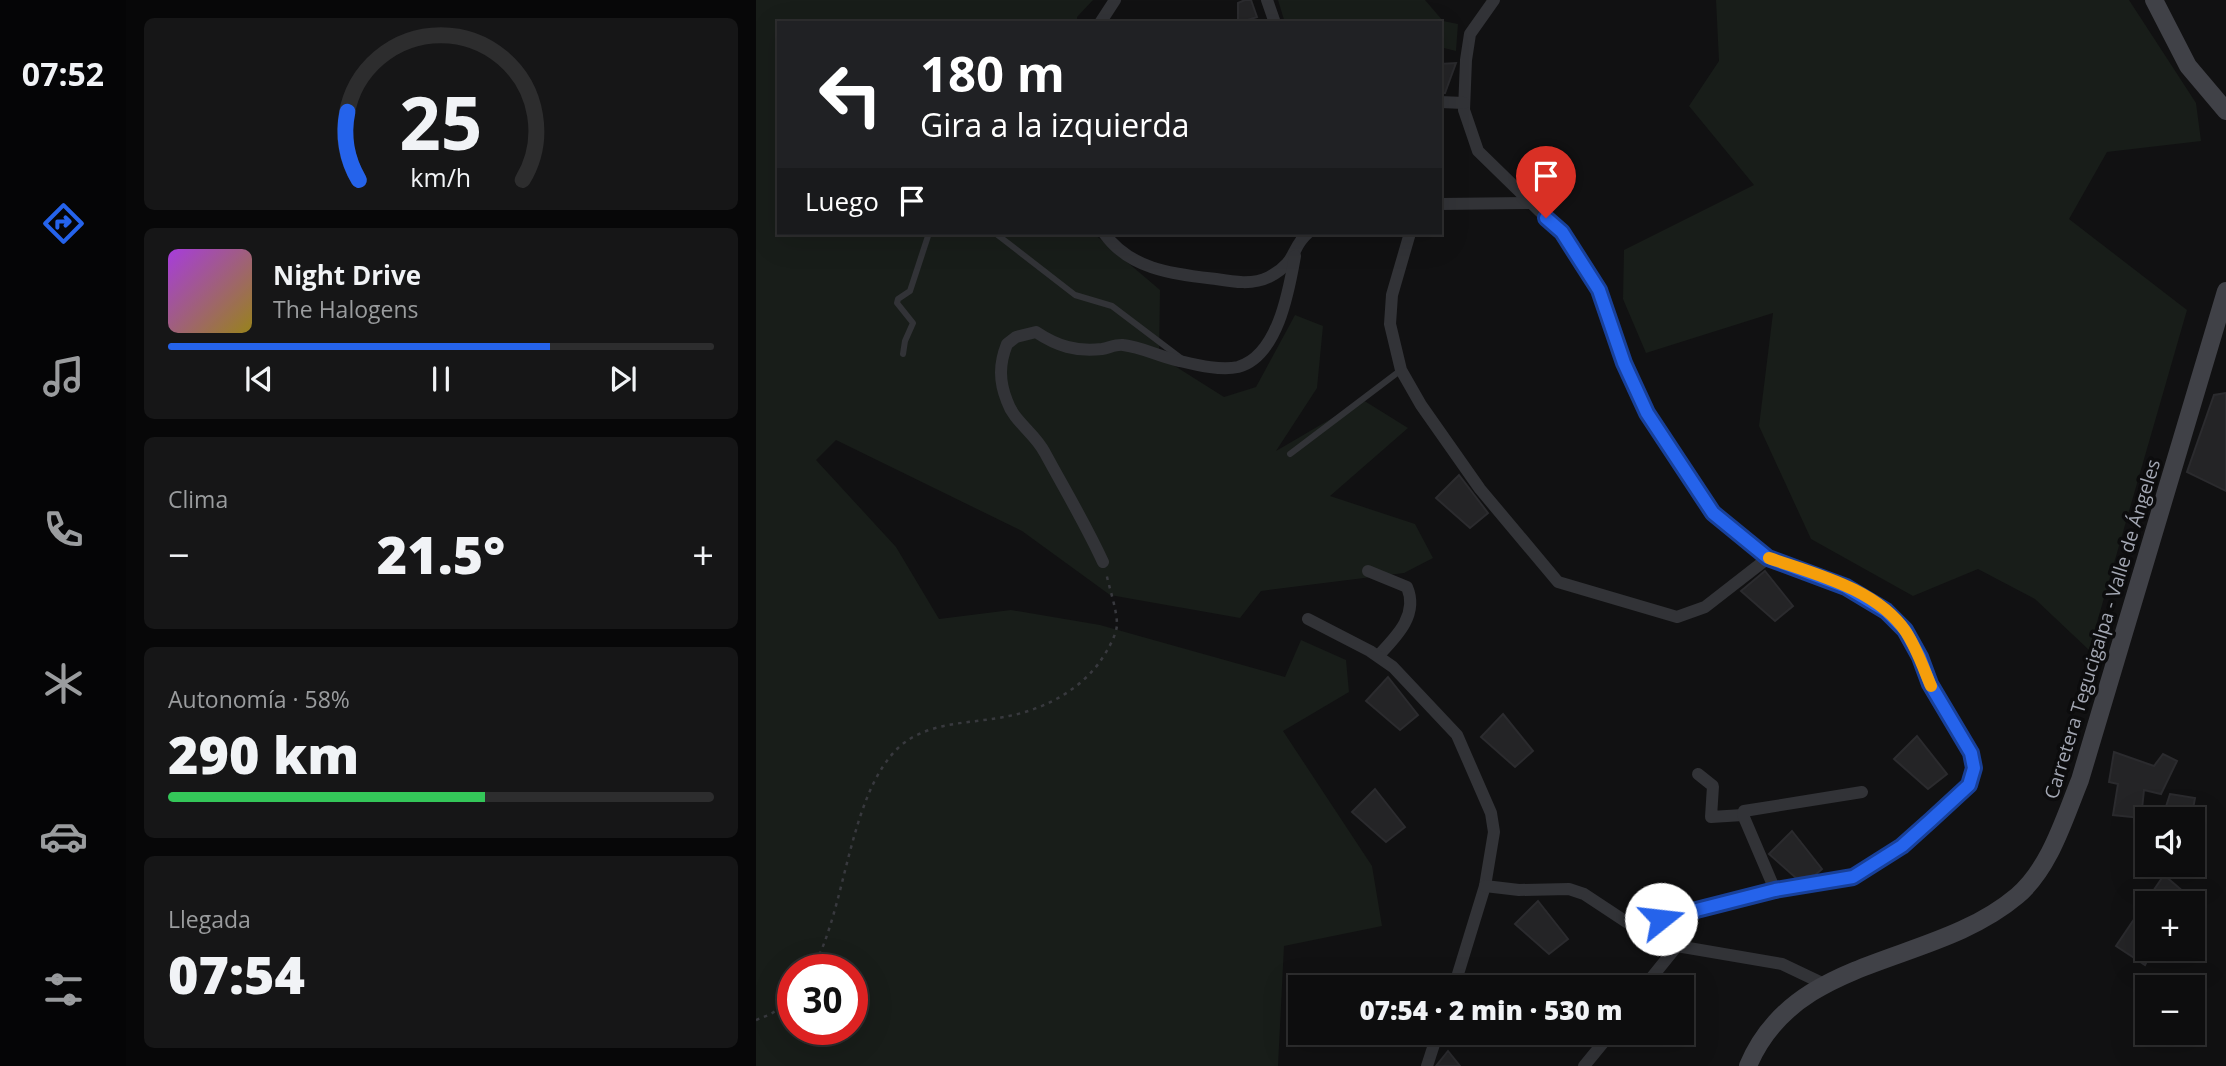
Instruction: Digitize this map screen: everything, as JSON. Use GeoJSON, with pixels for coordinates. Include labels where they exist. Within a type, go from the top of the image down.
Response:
{"type":"FeatureCollection","features":[{"type":"Feature","properties":{"kind":"main road"},"geometry":{"type":"LineString","coordinates":[[2154,0],[2188,66],[2226,111]]}},
{"type":"Feature","properties":{"kind":"main road","name":"Carretera Tegucigalpa - Valle de Ángeles"},"geometry":{"type":"LineString","coordinates":[[1748,1066],[1783,1010],[1824,984],[1966,929],[2018,895],[2053,846],[2080,780],[2226,291]]}},
{"type":"Feature","properties":{"kind":"street"},"geometry":{"type":"LineString","coordinates":[[1101,21],[1115,0]]}},
{"type":"Feature","properties":{"kind":"street"},"geometry":{"type":"LineString","coordinates":[[1267,0],[1274,21]]}},
{"type":"Feature","properties":{"kind":"street"},"geometry":{"type":"LineString","coordinates":[[1493,0],[1470,34],[1464,103],[1478,151],[1562,232],[1599,290],[1624,363],[1647,413],[1713,513],[1768,558],[1865,596],[1886,611],[1905,630],[1920,657],[1930,684],[1971,753],[1974,768],[1969,785],[1902,846],[1874,866],[1838,881],[1775,890],[1684,912],[1661,919],[1640,931]]}},
{"type":"Feature","properties":{"kind":"street"},"geometry":{"type":"LineString","coordinates":[[1442,102],[1464,103]]}},
{"type":"Feature","properties":{"kind":"street"},"geometry":{"type":"LineString","coordinates":[[1442,204],[1530,203]]}},
{"type":"Feature","properties":{"kind":"street"},"geometry":{"type":"LineString","coordinates":[[1106,235],[1113,245],[1129,257],[1164,273],[1245,283],[1266,279],[1285,268],[1307,235]]}},
{"type":"Feature","properties":{"kind":"street"},"geometry":{"type":"LineString","coordinates":[[1409,235],[1392,295],[1390,324],[1401,370],[1421,405],[1480,489],[1558,582],[1677,617],[1705,607],[1768,558]]}},
{"type":"Feature","properties":{"kind":"street"},"geometry":{"type":"LineString","coordinates":[[1103,562],[1069,492],[1051,468],[1032,433],[1016,418],[1008,404],[1000,372],[1007,344],[1016,337],[1036,332],[1066,349],[1101,349],[1120,344],[1186,362],[1225,369],[1241,366],[1253,359],[1278,326],[1289,291],[1295,256]]}},
{"type":"Feature","properties":{"kind":"street"},"geometry":{"type":"LineString","coordinates":[[1368,571],[1407,587],[1412,597],[1412,608],[1405,624],[1378,656]]}},
{"type":"Feature","properties":{"kind":"street"},"geometry":{"type":"LineString","coordinates":[[1308,619],[1378,656],[1393,667],[1457,735],[1491,813],[1494,832],[1485,886],[1458,975]]}},
{"type":"Feature","properties":{"kind":"street"},"geometry":{"type":"LineString","coordinates":[[1698,774],[1713,786],[1711,817],[1743,815]]}},
{"type":"Feature","properties":{"kind":"street"},"geometry":{"type":"LineString","coordinates":[[1743,815],[1744,811],[1863,792]]}},
{"type":"Feature","properties":{"kind":"street"},"geometry":{"type":"LineString","coordinates":[[1743,815],[1775,890]]}},
{"type":"Feature","properties":{"kind":"street"},"geometry":{"type":"LineString","coordinates":[[1485,886],[1519,890],[1569,889],[1584,894],[1640,931],[1677,946],[1782,964],[1824,984]]}},
{"type":"Feature","properties":{"kind":"street"},"geometry":{"type":"LineString","coordinates":[[1654,975],[1677,946]]}},
{"type":"Feature","properties":{"kind":"street"},"geometry":{"type":"LineString","coordinates":[[1427,1066],[1434,1045]]}},
{"type":"Feature","properties":{"kind":"street"},"geometry":{"type":"LineString","coordinates":[[1584,1066],[1601,1045]]}},
{"type":"Feature","properties":{"kind":"lane"},"geometry":{"type":"LineString","coordinates":[[903,354],[913,323],[897,303],[898,299],[910,291],[928,235]]}},
{"type":"Feature","properties":{"kind":"lane"},"geometry":{"type":"LineString","coordinates":[[998,235],[1075,295],[1112,306],[1186,362]]}},
{"type":"Feature","properties":{"kind":"lane"},"geometry":{"type":"LineString","coordinates":[[1290,454],[1401,370]]}},
{"type":"Feature","properties":{"kind":"path"},"geometry":{"type":"LineString","coordinates":[[818,954],[840,899],[850,848],[884,767],[899,747],[928,730],[1023,712],[1063,696],[1087,678],[1107,651],[1117,625],[1103,562]]}},
{"type":"Feature","properties":{"kind":"path"},"geometry":{"type":"LineString","coordinates":[[756,1020],[777,1010]]}},
{"type":"Feature","properties":{"kind":"shaded area"},"geometry":{"type":"Polygon","coordinates":[[[756,0],[1093,0],[1077,17],[1077,21],[777,21],[777,235],[1095,235],[1160,290],[1159,356],[1224,397],[1256,387],[1295,315],[1323,326],[1317,388],[1276,451],[1363,400],[1408,428],[1330,496],[1415,524],[1433,558],[1404,573],[1261,591],[1240,618],[1110,595],[1022,531],[836,440],[816,460],[896,547],[939,619],[1011,610],[1100,625],[1285,677],[1301,640],[1346,660],[1349,692],[1283,731],[1372,866],[1382,926],[1284,946],[1278,1066],[756,1066],[756,0]]]}},
{"type":"Feature","properties":{"kind":"shaded area"},"geometry":{"type":"Polygon","coordinates":[[[1278,0],[1425,0],[1443,21],[1458,24],[1456,51],[1442,48],[1442,21],[1284,21],[1278,0]]]}},
{"type":"Feature","properties":{"kind":"shaded area"},"geometry":{"type":"Polygon","coordinates":[[[1716,0],[2129,0],[2196,103],[2201,141],[2107,152],[2069,219],[2187,310],[2089,650],[2035,599],[1978,569],[1913,596],[1811,539],[1759,426],[1773,313],[1646,353],[1623,299],[1624,250],[1754,185],[1689,106],[1719,61],[1716,0]]]}},
{"type":"Feature","properties":{"kind":"building"},"geometry":{"type":"Polygon","coordinates":[[[1251,0],[1257,17],[1238,21],[1238,3],[1251,0]]]}},
{"type":"Feature","properties":{"kind":"building"},"geometry":{"type":"Polygon","coordinates":[[[1456,63],[1445,93],[1442,93],[1442,64],[1456,63]]]}},
{"type":"Feature","properties":{"kind":"building"},"geometry":{"type":"Polygon","coordinates":[[[2226,393],[2226,491],[2187,472],[2214,395],[2226,393]]]}},
{"type":"Feature","properties":{"kind":"building"},"geometry":{"type":"Polygon","coordinates":[[[1459,475],[1488,513],[1470,528],[1436,498],[1459,475]]]}},
{"type":"Feature","properties":{"kind":"building"},"geometry":{"type":"Polygon","coordinates":[[[1765,571],[1793,606],[1775,621],[1741,591],[1765,571]]]}},
{"type":"Feature","properties":{"kind":"building"},"geometry":{"type":"Polygon","coordinates":[[[1388,677],[1418,715],[1400,730],[1366,701],[1388,677]]]}},
{"type":"Feature","properties":{"kind":"building"},"geometry":{"type":"Polygon","coordinates":[[[1503,714],[1533,751],[1515,767],[1481,737],[1503,714]]]}},
{"type":"Feature","properties":{"kind":"building"},"geometry":{"type":"Polygon","coordinates":[[[1917,736],[1947,774],[1928,789],[1894,759],[1917,736]]]}},
{"type":"Feature","properties":{"kind":"building"},"geometry":{"type":"Polygon","coordinates":[[[2114,752],[2154,766],[2163,754],[2177,761],[2161,794],[2144,790],[2142,807],[2135,807],[2135,817],[2113,815],[2118,784],[2109,782],[2114,752]]]}},
{"type":"Feature","properties":{"kind":"building"},"geometry":{"type":"Polygon","coordinates":[[[1375,789],[1405,827],[1386,842],[1352,812],[1375,789]]]}},
{"type":"Feature","properties":{"kind":"building"},"geometry":{"type":"Polygon","coordinates":[[[2170,794],[2195,798],[2193,807],[2166,807],[2170,794]]]}},
{"type":"Feature","properties":{"kind":"building"},"geometry":{"type":"Polygon","coordinates":[[[1792,831],[1822,869],[1815,875],[1796,878],[1769,854],[1792,831]]]}},
{"type":"Feature","properties":{"kind":"building"},"geometry":{"type":"Polygon","coordinates":[[[2163,877],[2166,877],[2183,891],[2153,891],[2163,877]]]}},
{"type":"Feature","properties":{"kind":"building"},"geometry":{"type":"Polygon","coordinates":[[[1538,901],[1568,939],[1549,954],[1515,924],[1538,901]]]}},
{"type":"Feature","properties":{"kind":"building"},"geometry":{"type":"Polygon","coordinates":[[[2135,918],[2135,958],[2116,946],[2135,918]]]}},
{"type":"Feature","properties":{"kind":"building"},"geometry":{"type":"Polygon","coordinates":[[[1448,1051],[1460,1066],[1436,1066],[1448,1051]]]}},
{"type":"Feature","properties":{"kind":"slow traffic"},"geometry":{"type":"LineString","coordinates":[[1769,558],[1846,587],[1886,611],[1905,630],[1920,657],[1931,686]]}},
{"type":"Feature","properties":{"kind":"route"},"geometry":{"type":"LineString","coordinates":[[1546,218],[1562,232],[1599,290],[1624,363],[1647,413],[1713,513],[1768,558],[1846,587],[1886,611],[1905,630],[1920,657],[1930,684],[1971,753],[1974,768],[1969,785],[1931,820],[1902,846],[1853,877],[1775,890],[1661,919]]}}]}
